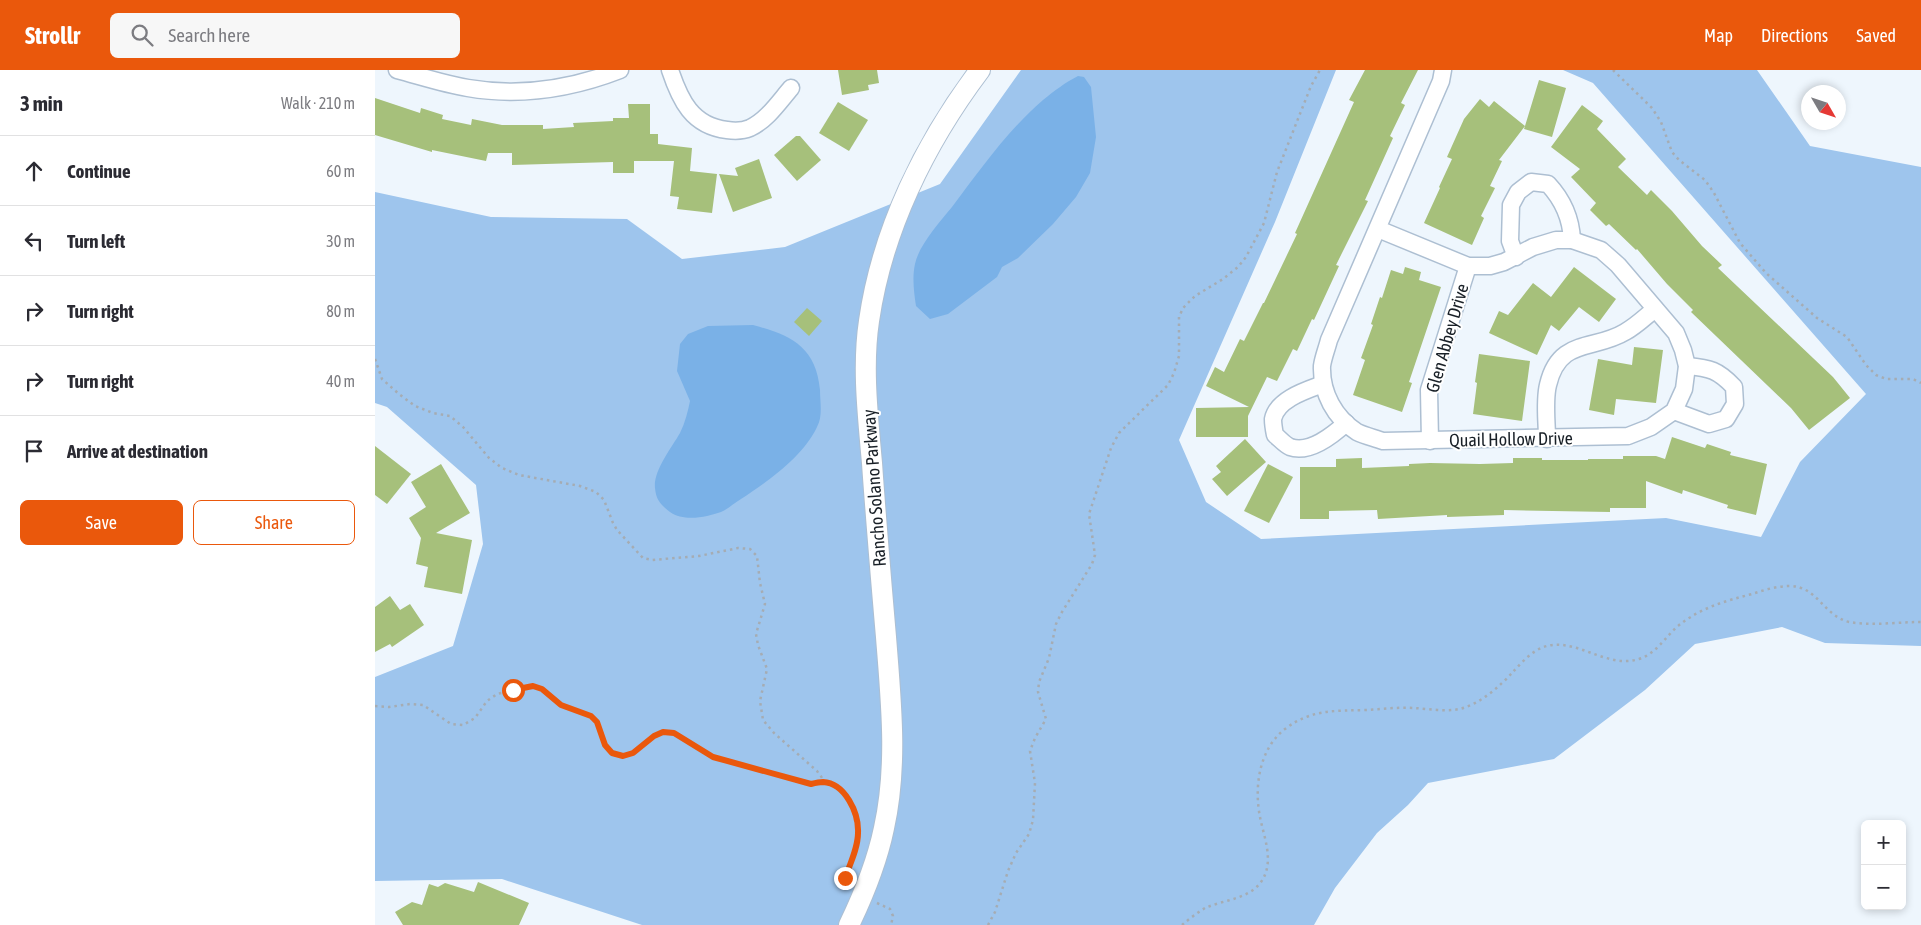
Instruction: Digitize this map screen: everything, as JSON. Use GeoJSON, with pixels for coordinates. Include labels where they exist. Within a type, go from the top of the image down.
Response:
{"type":"FeatureCollection","features":[{"type":"Feature","properties":{"kind":"street"},"geometry":{"type":"LineString","coordinates":[[397,70],[468,88],[509,92],[545,90],[581,83],[620,70]]}},
{"type":"Feature","properties":{"kind":"street"},"geometry":{"type":"LineString","coordinates":[[670,70],[683,102],[697,119],[715,128],[735,131],[748,129],[763,119],[791,88]]}},
{"type":"Feature","properties":{"kind":"street","name":"Rancho Solano Parkway"},"geometry":{"type":"LineString","coordinates":[[849,925],[874,867],[884,828],[892,768],[892,716],[866,366],[869,321],[878,274],[893,225],[920,165],[965,89],[980,70]]}},
{"type":"Feature","properties":{"kind":"street","name":"Quail Hollow Drive"},"geometry":{"type":"LineString","coordinates":[[1443,70],[1441,81],[1329,340],[1323,365],[1323,384],[1331,406],[1346,423],[1359,433],[1383,441],[1627,436],[1651,427],[1674,411]]}},
{"type":"Feature","properties":{"kind":"street"},"geometry":{"type":"LineString","coordinates":[[1516,257],[1510,241],[1511,205],[1518,192],[1531,182],[1548,184],[1560,197],[1571,227],[1572,240]]}},
{"type":"Feature","properties":{"kind":"street"},"geometry":{"type":"LineString","coordinates":[[1378,229],[1468,266],[1490,266],[1516,257],[1533,247],[1556,240],[1572,240],[1601,250],[1618,265],[1677,333],[1687,366],[1684,389],[1674,411],[1709,424],[1726,419],[1735,404],[1734,387],[1723,375],[1707,368],[1687,366]]}},
{"type":"Feature","properties":{"kind":"street","name":"Glen Abbey Drive"},"geometry":{"type":"LineString","coordinates":[[1430,441],[1429,390],[1468,266]]}},
{"type":"Feature","properties":{"kind":"street"},"geometry":{"type":"LineString","coordinates":[[1547,439],[1547,387],[1551,374],[1561,358],[1572,350],[1624,333],[1655,309]]}},
{"type":"Feature","properties":{"kind":"street"},"geometry":{"type":"LineString","coordinates":[[1323,384],[1304,391],[1281,404],[1273,418],[1275,434],[1290,447],[1307,448],[1335,433],[1346,423]]}},
{"type":"Feature","properties":{"kind":"path"},"geometry":{"type":"LineString","coordinates":[[988,925],[995,912],[1009,870],[1029,834],[1033,820],[1035,782],[1030,751],[1046,718],[1038,692],[1039,682],[1049,658],[1056,624],[1092,564],[1095,555],[1089,514],[1111,448],[1119,433],[1168,385],[1175,372],[1179,356],[1179,317],[1183,308],[1195,296],[1223,279],[1238,267],[1246,257],[1264,223],[1277,172],[1311,86],[1320,70]]}},
{"type":"Feature","properties":{"kind":"path"},"geometry":{"type":"LineString","coordinates":[[1613,70],[1652,108],[1661,122],[1672,152],[1679,160],[1705,180],[1714,193],[1740,243],[1766,273],[1817,318],[1847,337],[1876,375],[1886,379],[1913,379],[1921,383]]}},
{"type":"Feature","properties":{"kind":"path"},"geometry":{"type":"LineString","coordinates":[[375,359],[382,379],[399,394],[415,406],[433,413],[450,416],[463,427],[489,458],[502,468],[519,476],[580,486],[596,492],[604,500],[617,530],[643,558],[652,560],[699,556],[738,548],[750,549],[757,556],[765,604],[757,634],[758,646],[767,670],[760,701],[763,720],[774,733],[817,771],[825,782],[843,791],[851,803],[858,833],[854,854],[845,878],[844,885],[847,891]]}},
{"type":"Feature","properties":{"kind":"path"},"geometry":{"type":"LineString","coordinates":[[1182,925],[1205,908],[1241,896],[1255,888],[1262,880],[1267,863],[1268,848],[1257,797],[1259,776],[1270,745],[1284,730],[1304,717],[1321,711],[1400,707],[1449,710],[1464,708],[1478,702],[1507,678],[1527,658],[1541,648],[1554,645],[1568,647],[1618,662],[1634,661],[1646,657],[1675,628],[1692,616],[1719,603],[1775,588],[1791,586],[1804,588],[1813,594],[1833,615],[1849,622],[1921,622]]}},
{"type":"Feature","properties":{"kind":"path"},"geometry":{"type":"LineString","coordinates":[[375,706],[423,705],[451,724],[463,725],[475,718],[487,701],[497,694],[533,686],[542,689],[561,705],[591,716],[597,722],[605,745],[612,753],[623,756],[633,753],[654,736],[663,732],[674,733],[713,757],[811,784],[825,782]]}},
{"type":"Feature","properties":{"kind":"path"},"geometry":{"type":"LineString","coordinates":[[877,903],[890,909],[893,916],[891,925]]}},
{"type":"Feature","properties":{"kind":"shaded area"},"geometry":{"type":"Polygon","coordinates":[[[1021,70],[1336,70],[1275,222],[1179,440],[1206,502],[1261,539],[1666,518],[1761,537],[1800,462],[1866,394],[1593,83],[1563,70],[1757,70],[1810,146],[1921,167],[1921,646],[1825,643],[1782,627],[1695,644],[1645,690],[1554,759],[1428,783],[1408,805],[1377,833],[1335,888],[1314,925],[642,925],[502,879],[375,881],[375,677],[453,646],[483,544],[476,485],[387,407],[375,403],[375,192],[491,217],[627,219],[682,259],[785,247],[940,184],[1021,70]]]}},
{"type":"Feature","properties":{"kind":"shaded area"},"geometry":{"type":"Polygon","coordinates":[[[1078,76],[1084,77],[1091,87],[1096,137],[1090,173],[1076,197],[1053,224],[1018,258],[1002,267],[997,277],[948,314],[930,319],[916,306],[914,285],[915,264],[925,242],[1006,137],[1047,97],[1078,76]]]}},
{"type":"Feature","properties":{"kind":"shaded area"},"geometry":{"type":"Polygon","coordinates":[[[753,325],[789,338],[807,353],[813,363],[820,390],[821,414],[819,423],[811,438],[794,458],[773,477],[726,509],[702,517],[689,518],[676,515],[659,502],[655,481],[664,459],[682,429],[690,401],[677,371],[680,344],[688,334],[708,326],[753,325]]]}},
{"type":"Feature","properties":{"kind":"building"},"geometry":{"type":"Polygon","coordinates":[[[838,70],[877,70],[879,83],[868,85],[869,90],[842,95],[838,70]]]}},
{"type":"Feature","properties":{"kind":"building"},"geometry":{"type":"Polygon","coordinates":[[[1365,70],[1418,70],[1401,103],[1405,105],[1390,136],[1393,138],[1365,200],[1368,201],[1336,265],[1339,266],[1314,320],[1312,319],[1297,351],[1293,349],[1277,381],[1267,377],[1248,416],[1248,437],[1196,437],[1196,408],[1249,407],[1206,386],[1215,367],[1224,372],[1240,339],[1244,341],[1264,303],[1297,234],[1295,233],[1354,102],[1349,100],[1365,70]]]}},
{"type":"Feature","properties":{"kind":"building"},"geometry":{"type":"Polygon","coordinates":[[[1539,80],[1566,88],[1552,137],[1524,129],[1539,80]]]}},
{"type":"Feature","properties":{"kind":"building"},"geometry":{"type":"Polygon","coordinates":[[[375,98],[420,113],[421,108],[443,115],[442,119],[471,125],[472,119],[502,125],[543,125],[543,129],[574,127],[573,123],[613,121],[613,118],[629,118],[628,104],[650,104],[650,134],[658,134],[658,144],[692,148],[690,171],[717,174],[712,213],[677,209],[679,197],[670,196],[674,161],[634,161],[634,173],[613,173],[613,162],[512,165],[512,153],[488,153],[486,161],[432,150],[432,152],[375,135],[375,98]]]}},
{"type":"Feature","properties":{"kind":"building"},"geometry":{"type":"Polygon","coordinates":[[[1480,99],[1489,107],[1494,101],[1525,126],[1499,160],[1502,161],[1490,186],[1495,188],[1481,216],[1484,218],[1472,245],[1424,223],[1452,159],[1447,157],[1464,119],[1480,99]]]}},
{"type":"Feature","properties":{"kind":"building"},"geometry":{"type":"Polygon","coordinates":[[[838,102],[868,120],[849,151],[819,133],[838,102]]]}},
{"type":"Feature","properties":{"kind":"building"},"geometry":{"type":"Polygon","coordinates":[[[1582,105],[1603,121],[1597,129],[1626,159],[1618,167],[1647,195],[1651,190],[1722,265],[1718,268],[1833,377],[1850,398],[1809,430],[1791,408],[1691,312],[1693,310],[1667,284],[1637,249],[1609,224],[1606,226],[1590,210],[1596,203],[1571,177],[1580,169],[1551,147],[1582,105]]]}},
{"type":"Feature","properties":{"kind":"building"},"geometry":{"type":"Polygon","coordinates":[[[796,136],[800,136],[821,160],[797,181],[774,155],[796,136]]]}},
{"type":"Feature","properties":{"kind":"building"},"geometry":{"type":"Polygon","coordinates":[[[759,159],[772,198],[733,212],[719,174],[738,176],[735,168],[759,159]]]}},
{"type":"Feature","properties":{"kind":"building"},"geometry":{"type":"Polygon","coordinates":[[[1405,267],[1421,272],[1419,280],[1441,287],[1409,382],[1412,383],[1402,412],[1353,395],[1365,360],[1361,358],[1373,325],[1371,324],[1380,297],[1382,298],[1391,270],[1403,274],[1405,267]]]}},
{"type":"Feature","properties":{"kind":"building"},"geometry":{"type":"Polygon","coordinates":[[[1574,267],[1616,299],[1599,322],[1579,307],[1559,331],[1551,325],[1537,355],[1489,333],[1499,311],[1508,315],[1533,283],[1551,297],[1574,267]]]}},
{"type":"Feature","properties":{"kind":"building"},"geometry":{"type":"Polygon","coordinates":[[[807,308],[822,321],[809,336],[794,322],[807,308]]]}},
{"type":"Feature","properties":{"kind":"building"},"geometry":{"type":"Polygon","coordinates":[[[1634,347],[1663,350],[1656,403],[1616,399],[1614,415],[1589,410],[1598,359],[1632,365],[1634,347]]]}},
{"type":"Feature","properties":{"kind":"building"},"geometry":{"type":"Polygon","coordinates":[[[1479,354],[1530,361],[1522,421],[1473,414],[1479,354]]]}},
{"type":"Feature","properties":{"kind":"building"},"geometry":{"type":"Polygon","coordinates":[[[1672,437],[1705,448],[1707,444],[1731,452],[1730,455],[1767,464],[1756,515],[1727,508],[1728,505],[1683,490],[1682,494],[1646,481],[1646,508],[1610,508],[1610,512],[1504,510],[1504,515],[1447,517],[1447,515],[1378,519],[1377,510],[1329,511],[1329,519],[1300,519],[1300,467],[1336,467],[1336,459],[1362,458],[1362,468],[1430,463],[1513,463],[1513,458],[1588,460],[1623,459],[1623,456],[1656,456],[1665,459],[1672,437]]]}},
{"type":"Feature","properties":{"kind":"building"},"geometry":{"type":"Polygon","coordinates":[[[1245,439],[1266,462],[1227,496],[1212,479],[1221,472],[1216,466],[1245,439]]]}},
{"type":"Feature","properties":{"kind":"building"},"geometry":{"type":"Polygon","coordinates":[[[375,446],[411,474],[387,504],[375,495],[375,446]]]}},
{"type":"Feature","properties":{"kind":"building"},"geometry":{"type":"Polygon","coordinates":[[[441,464],[470,513],[436,533],[472,540],[462,594],[424,587],[428,567],[416,564],[421,538],[409,518],[426,507],[411,482],[441,464]]]}},
{"type":"Feature","properties":{"kind":"building"},"geometry":{"type":"Polygon","coordinates":[[[1268,464],[1293,477],[1269,523],[1244,511],[1268,464]]]}},
{"type":"Feature","properties":{"kind":"building"},"geometry":{"type":"Polygon","coordinates":[[[390,596],[400,610],[410,604],[424,625],[392,647],[390,644],[375,652],[375,607],[390,596]]]}},
{"type":"Feature","properties":{"kind":"building"},"geometry":{"type":"Polygon","coordinates":[[[478,882],[529,903],[519,925],[403,925],[395,912],[412,902],[422,905],[429,884],[438,887],[445,883],[474,892],[478,882]]]}},
{"type":"Feature","properties":{"kind":"route"},"geometry":{"type":"LineString","coordinates":[[513,690],[533,686],[542,689],[561,705],[591,716],[597,722],[605,745],[612,753],[623,756],[633,753],[654,736],[663,732],[674,733],[713,757],[811,784],[825,782],[843,791],[851,803],[855,814],[858,833],[854,854],[845,878]]}}]}
